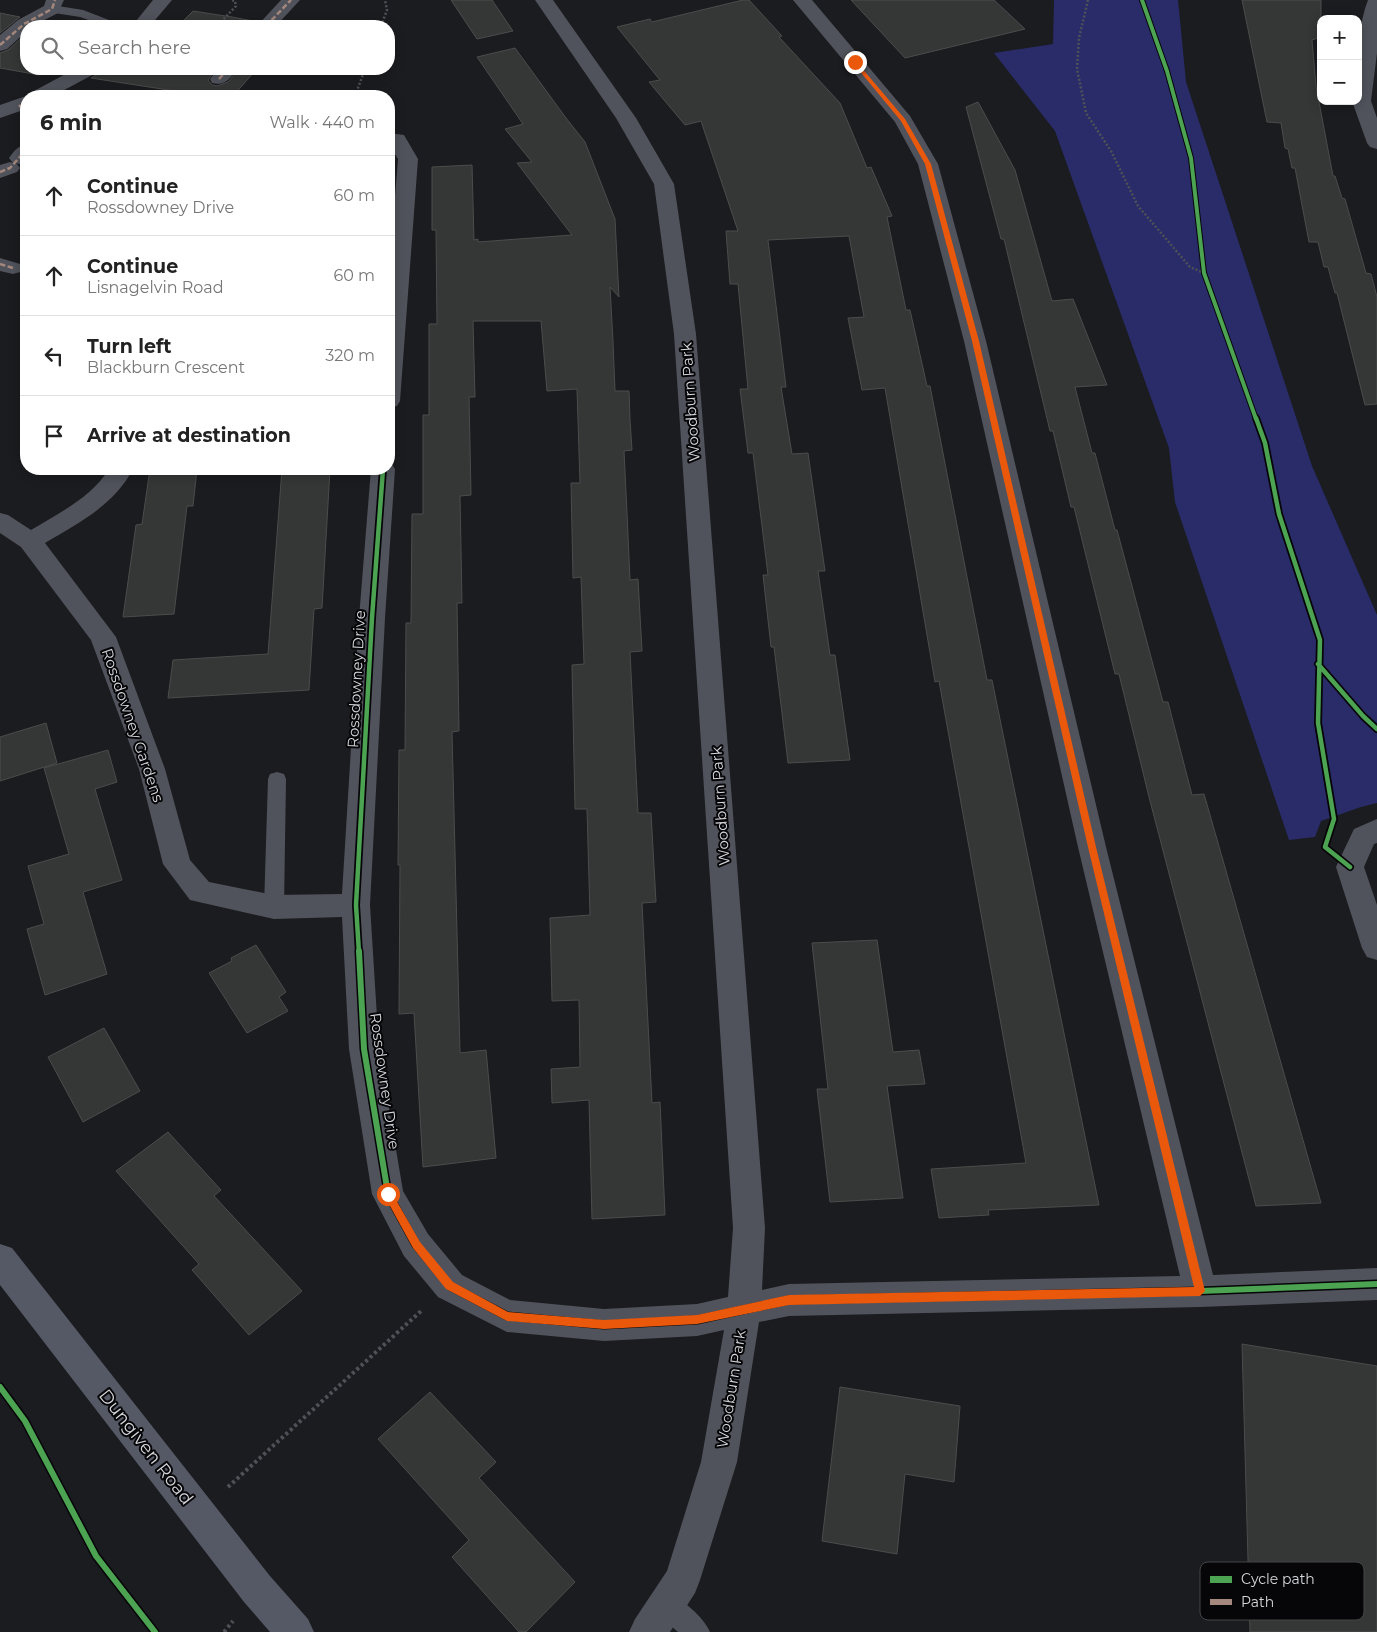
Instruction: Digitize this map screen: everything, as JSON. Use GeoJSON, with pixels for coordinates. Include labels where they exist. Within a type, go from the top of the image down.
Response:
{"type":"FeatureCollection","features":[{"type":"Feature","properties":{"kind":"highway","name":"Dungiven Road"},"geometry":{"type":"LineString","coordinates":[[0,1259],[257,1589],[295,1632]]}},
{"type":"Feature","properties":{"kind":"street"},"geometry":{"type":"LineString","coordinates":[[146,20],[163,0]]}},
{"type":"Feature","properties":{"kind":"street"},"geometry":{"type":"LineString","coordinates":[[272,20],[290,0]]}},
{"type":"Feature","properties":{"kind":"street","name":"Woodburn Park"},"geometry":{"type":"LineString","coordinates":[[544,0],[626,118],[664,184],[667,201],[685,334],[748,1218],[744,1311],[719,1462],[682,1580],[648,1632]]}},
{"type":"Feature","properties":{"kind":"street"},"geometry":{"type":"LineString","coordinates":[[802,0],[903,120],[928,164],[975,341],[1092,847],[1200,1291]]}},
{"type":"Feature","properties":{"kind":"street"},"geometry":{"type":"LineString","coordinates":[[1377,0],[1374,8],[1361,101],[1377,143]]}},
{"type":"Feature","properties":{"kind":"street"},"geometry":{"type":"LineString","coordinates":[[30,20],[53,5]]}},
{"type":"Feature","properties":{"kind":"street"},"geometry":{"type":"LineString","coordinates":[[0,45],[20,28]]}},
{"type":"Feature","properties":{"kind":"street"},"geometry":{"type":"LineString","coordinates":[[50,90],[78,75]]}},
{"type":"Feature","properties":{"kind":"street"},"geometry":{"type":"LineString","coordinates":[[0,112],[20,108]]}},
{"type":"Feature","properties":{"kind":"street"},"geometry":{"type":"LineString","coordinates":[[395,142],[408,159],[395,325]]}},
{"type":"Feature","properties":{"kind":"street"},"geometry":{"type":"LineString","coordinates":[[30,541],[88,505],[118,475]]}},
{"type":"Feature","properties":{"kind":"street","name":"Rossdowney Drive"},"geometry":{"type":"LineString","coordinates":[[383,475],[372,618],[356,905],[364,1049],[388,1194],[416,1245],[450,1286],[507,1316],[604,1325],[697,1320],[789,1300],[1200,1291],[1377,1284]]}},
{"type":"Feature","properties":{"kind":"street","name":"Rossdowney Gardens"},"geometry":{"type":"LineString","coordinates":[[0,521],[30,541],[103,637],[152,769],[176,864],[200,892],[274,906],[356,905]]}},
{"type":"Feature","properties":{"kind":"street"},"geometry":{"type":"LineString","coordinates":[[1377,830],[1364,837],[1350,867],[1377,948]]}},
{"type":"Feature","properties":{"kind":"lane"},"geometry":{"type":"LineString","coordinates":[[53,5],[101,20]]}},
{"type":"Feature","properties":{"kind":"lane"},"geometry":{"type":"LineString","coordinates":[[274,906],[277,779]]}},
{"type":"Feature","properties":{"kind":"lane"},"geometry":{"type":"LineString","coordinates":[[666,1605],[697,1632]]}},
{"type":"Feature","properties":{"kind":"path"},"geometry":{"type":"LineString","coordinates":[[223,20],[236,6],[234,0]]}},
{"type":"Feature","properties":{"kind":"path"},"geometry":{"type":"LineString","coordinates":[[383,20],[387,10],[385,0]]}},
{"type":"Feature","properties":{"kind":"path"},"geometry":{"type":"LineString","coordinates":[[1088,0],[1079,38],[1077,69],[1086,113],[1111,151],[1138,206],[1190,267],[1204,273]]}},
{"type":"Feature","properties":{"kind":"path"},"geometry":{"type":"LineString","coordinates":[[357,90],[363,75]]}},
{"type":"Feature","properties":{"kind":"path"},"geometry":{"type":"LineString","coordinates":[[1203,264],[1207,282]]}},
{"type":"Feature","properties":{"kind":"path"},"geometry":{"type":"LineString","coordinates":[[198,1514],[450,1286]]}},
{"type":"Feature","properties":{"kind":"shaded area"},"geometry":{"type":"Polygon","coordinates":[[[1054,0],[1178,0],[1186,82],[1312,466],[1377,615],[1377,803],[1321,821],[1315,837],[1289,840],[1175,502],[1169,448],[1055,131],[994,53],[1053,44],[1054,0]]]}},
{"type":"Feature","properties":{"kind":"building"},"geometry":{"type":"Polygon","coordinates":[[[451,0],[492,0],[513,31],[477,39],[451,0]]]}},
{"type":"Feature","properties":{"kind":"building"},"geometry":{"type":"Polygon","coordinates":[[[749,0],[782,36],[779,37],[840,103],[867,168],[871,167],[892,216],[887,217],[906,310],[910,310],[927,386],[930,386],[987,680],[992,680],[1099,1205],[988,1210],[989,1215],[939,1218],[931,1169],[1026,1163],[939,681],[935,682],[885,388],[862,390],[848,318],[864,317],[849,236],[768,240],[786,387],[781,387],[792,454],[808,453],[825,571],[818,571],[830,655],[835,655],[850,760],[788,763],[774,647],[771,647],[763,575],[768,575],[753,453],[748,453],[740,389],[748,389],[738,284],[730,284],[726,231],[738,231],[701,121],[685,125],[649,82],[660,80],[617,27],[650,19],[652,22],[749,0]]]}},
{"type":"Feature","properties":{"kind":"building"},"geometry":{"type":"Polygon","coordinates":[[[851,0],[994,0],[1025,29],[905,58],[851,0]]]}},
{"type":"Feature","properties":{"kind":"building"},"geometry":{"type":"Polygon","coordinates":[[[1242,0],[1321,0],[1321,15],[1317,15],[1317,38],[1312,40],[1317,105],[1320,105],[1333,176],[1335,176],[1342,198],[1345,199],[1366,273],[1371,274],[1377,297],[1377,404],[1365,405],[1337,293],[1335,293],[1328,267],[1324,267],[1318,242],[1309,242],[1295,168],[1292,168],[1288,149],[1285,148],[1281,123],[1267,122],[1242,0]]]}},
{"type":"Feature","properties":{"kind":"building"},"geometry":{"type":"Polygon","coordinates":[[[193,11],[248,20],[184,20],[193,11]]]}},
{"type":"Feature","properties":{"kind":"building"},"geometry":{"type":"Polygon","coordinates":[[[0,13],[20,17],[0,33],[0,13]]]}},
{"type":"Feature","properties":{"kind":"building"},"geometry":{"type":"Polygon","coordinates":[[[20,39],[20,72],[0,68],[0,53],[8,50],[20,39]]]}},
{"type":"Feature","properties":{"kind":"building"},"geometry":{"type":"Polygon","coordinates":[[[515,48],[585,142],[615,219],[619,297],[610,287],[615,391],[629,391],[632,450],[624,451],[630,580],[638,579],[642,651],[630,652],[638,813],[651,813],[656,902],[642,903],[652,1103],[660,1102],[665,1215],[592,1219],[589,1100],[552,1103],[551,1069],[580,1067],[579,1000],[552,1001],[550,918],[590,915],[587,809],[575,809],[572,665],[584,664],[581,577],[573,578],[571,483],[580,483],[577,389],[547,391],[541,321],[473,321],[475,397],[469,397],[471,495],[460,496],[462,603],[457,603],[459,731],[452,732],[460,1053],[486,1050],[496,1158],[423,1167],[414,1013],[399,1014],[399,750],[405,750],[406,623],[411,623],[412,514],[423,514],[423,415],[429,415],[429,324],[437,324],[436,230],[432,230],[432,167],[472,165],[474,240],[478,239],[478,242],[572,235],[517,163],[532,162],[505,129],[523,124],[477,57],[515,48]]]}},
{"type":"Feature","properties":{"kind":"building"},"geometry":{"type":"Polygon","coordinates":[[[96,75],[212,75],[208,80],[212,85],[217,86],[228,82],[234,75],[251,75],[238,90],[168,90],[91,78],[96,75]]]}},
{"type":"Feature","properties":{"kind":"building"},"geometry":{"type":"Polygon","coordinates":[[[978,102],[1015,170],[1052,301],[1073,299],[1107,385],[1075,387],[1092,453],[1095,453],[1115,530],[1117,530],[1163,702],[1168,702],[1192,795],[1204,794],[1321,1203],[1256,1206],[1149,797],[1119,674],[1115,674],[1074,507],[1071,507],[1053,431],[1050,431],[1004,239],[1001,239],[966,107],[978,102]]]}},
{"type":"Feature","properties":{"kind":"building"},"geometry":{"type":"Polygon","coordinates":[[[149,475],[196,475],[193,506],[187,506],[174,614],[123,617],[136,525],[142,524],[149,475]]]}},
{"type":"Feature","properties":{"kind":"building"},"geometry":{"type":"Polygon","coordinates":[[[282,475],[330,475],[322,608],[314,609],[309,690],[168,698],[173,660],[268,654],[282,475]]]}},
{"type":"Feature","properties":{"kind":"building"},"geometry":{"type":"Polygon","coordinates":[[[46,723],[57,763],[0,781],[0,737],[46,723]]]}},
{"type":"Feature","properties":{"kind":"building"},"geometry":{"type":"Polygon","coordinates":[[[108,750],[117,782],[95,789],[122,880],[83,892],[107,974],[45,995],[27,929],[44,924],[28,866],[69,854],[44,768],[108,750]]]}},
{"type":"Feature","properties":{"kind":"building"},"geometry":{"type":"Polygon","coordinates":[[[877,940],[893,1052],[919,1050],[925,1084],[887,1086],[903,1198],[830,1202],[817,1089],[828,1089],[812,943],[877,940]]]}},
{"type":"Feature","properties":{"kind":"building"},"geometry":{"type":"Polygon","coordinates":[[[256,945],[286,992],[279,997],[288,1011],[247,1033],[209,973],[232,961],[231,958],[256,945]]]}},
{"type":"Feature","properties":{"kind":"building"},"geometry":{"type":"Polygon","coordinates":[[[104,1028],[140,1091],[83,1122],[48,1057],[104,1028]]]}},
{"type":"Feature","properties":{"kind":"building"},"geometry":{"type":"Polygon","coordinates":[[[168,1132],[221,1190],[214,1196],[302,1291],[249,1335],[192,1270],[199,1264],[116,1171],[168,1132]]]}},
{"type":"Feature","properties":{"kind":"building"},"geometry":{"type":"Polygon","coordinates":[[[1242,1344],[1377,1366],[1377,1632],[1250,1632],[1250,1620],[1364,1620],[1364,1562],[1248,1562],[1242,1344]]]}},
{"type":"Feature","properties":{"kind":"building"},"geometry":{"type":"Polygon","coordinates":[[[840,1387],[960,1406],[954,1482],[905,1474],[897,1554],[822,1541],[840,1387]]]}},
{"type":"Feature","properties":{"kind":"building"},"geometry":{"type":"Polygon","coordinates":[[[430,1392],[496,1462],[479,1478],[575,1582],[526,1632],[519,1632],[452,1557],[469,1540],[378,1439],[430,1392]]]}},
{"type":"Feature","properties":{"kind":"marked path"},"geometry":{"type":"LineString","coordinates":[[31,20],[52,9],[55,0]]}},
{"type":"Feature","properties":{"kind":"marked path"},"geometry":{"type":"LineString","coordinates":[[272,20],[291,0]]}},
{"type":"Feature","properties":{"kind":"marked path"},"geometry":{"type":"LineString","coordinates":[[0,45],[20,28]]}},
{"type":"Feature","properties":{"kind":"marked path"},"geometry":{"type":"LineString","coordinates":[[219,79],[223,75]]}},
{"type":"Feature","properties":{"kind":"marked path"},"geometry":{"type":"LineString","coordinates":[[0,172],[10,168],[20,157]]}},
{"type":"Feature","properties":{"kind":"marked path"},"geometry":{"type":"LineString","coordinates":[[0,264],[13,268]]}},
{"type":"Feature","properties":{"kind":"cycle path"},"geometry":{"type":"LineString","coordinates":[[1142,0],[1167,71],[1191,158],[1204,273],[1265,443],[1279,514],[1320,640],[1318,723],[1334,819],[1325,847],[1350,867]]}},
{"type":"Feature","properties":{"kind":"cycle path"},"geometry":{"type":"LineString","coordinates":[[383,475],[372,618],[356,905],[364,1049],[388,1194],[416,1245],[450,1286],[507,1316],[604,1325],[697,1320],[789,1300],[1200,1291],[1377,1284]]}},
{"type":"Feature","properties":{"kind":"cycle path"},"geometry":{"type":"LineString","coordinates":[[1318,664],[1363,716],[1377,729]]}},
{"type":"Feature","properties":{"kind":"cycle path"},"geometry":{"type":"LineString","coordinates":[[0,1387],[25,1421],[96,1556],[155,1632]]}},
{"type":"Feature","properties":{"kind":"route"},"geometry":{"type":"LineString","coordinates":[[388,1194],[416,1245],[450,1286],[507,1316],[604,1325],[697,1320],[789,1300],[1200,1291],[1092,847],[975,341],[928,164],[903,120],[855,62]]}}]}
